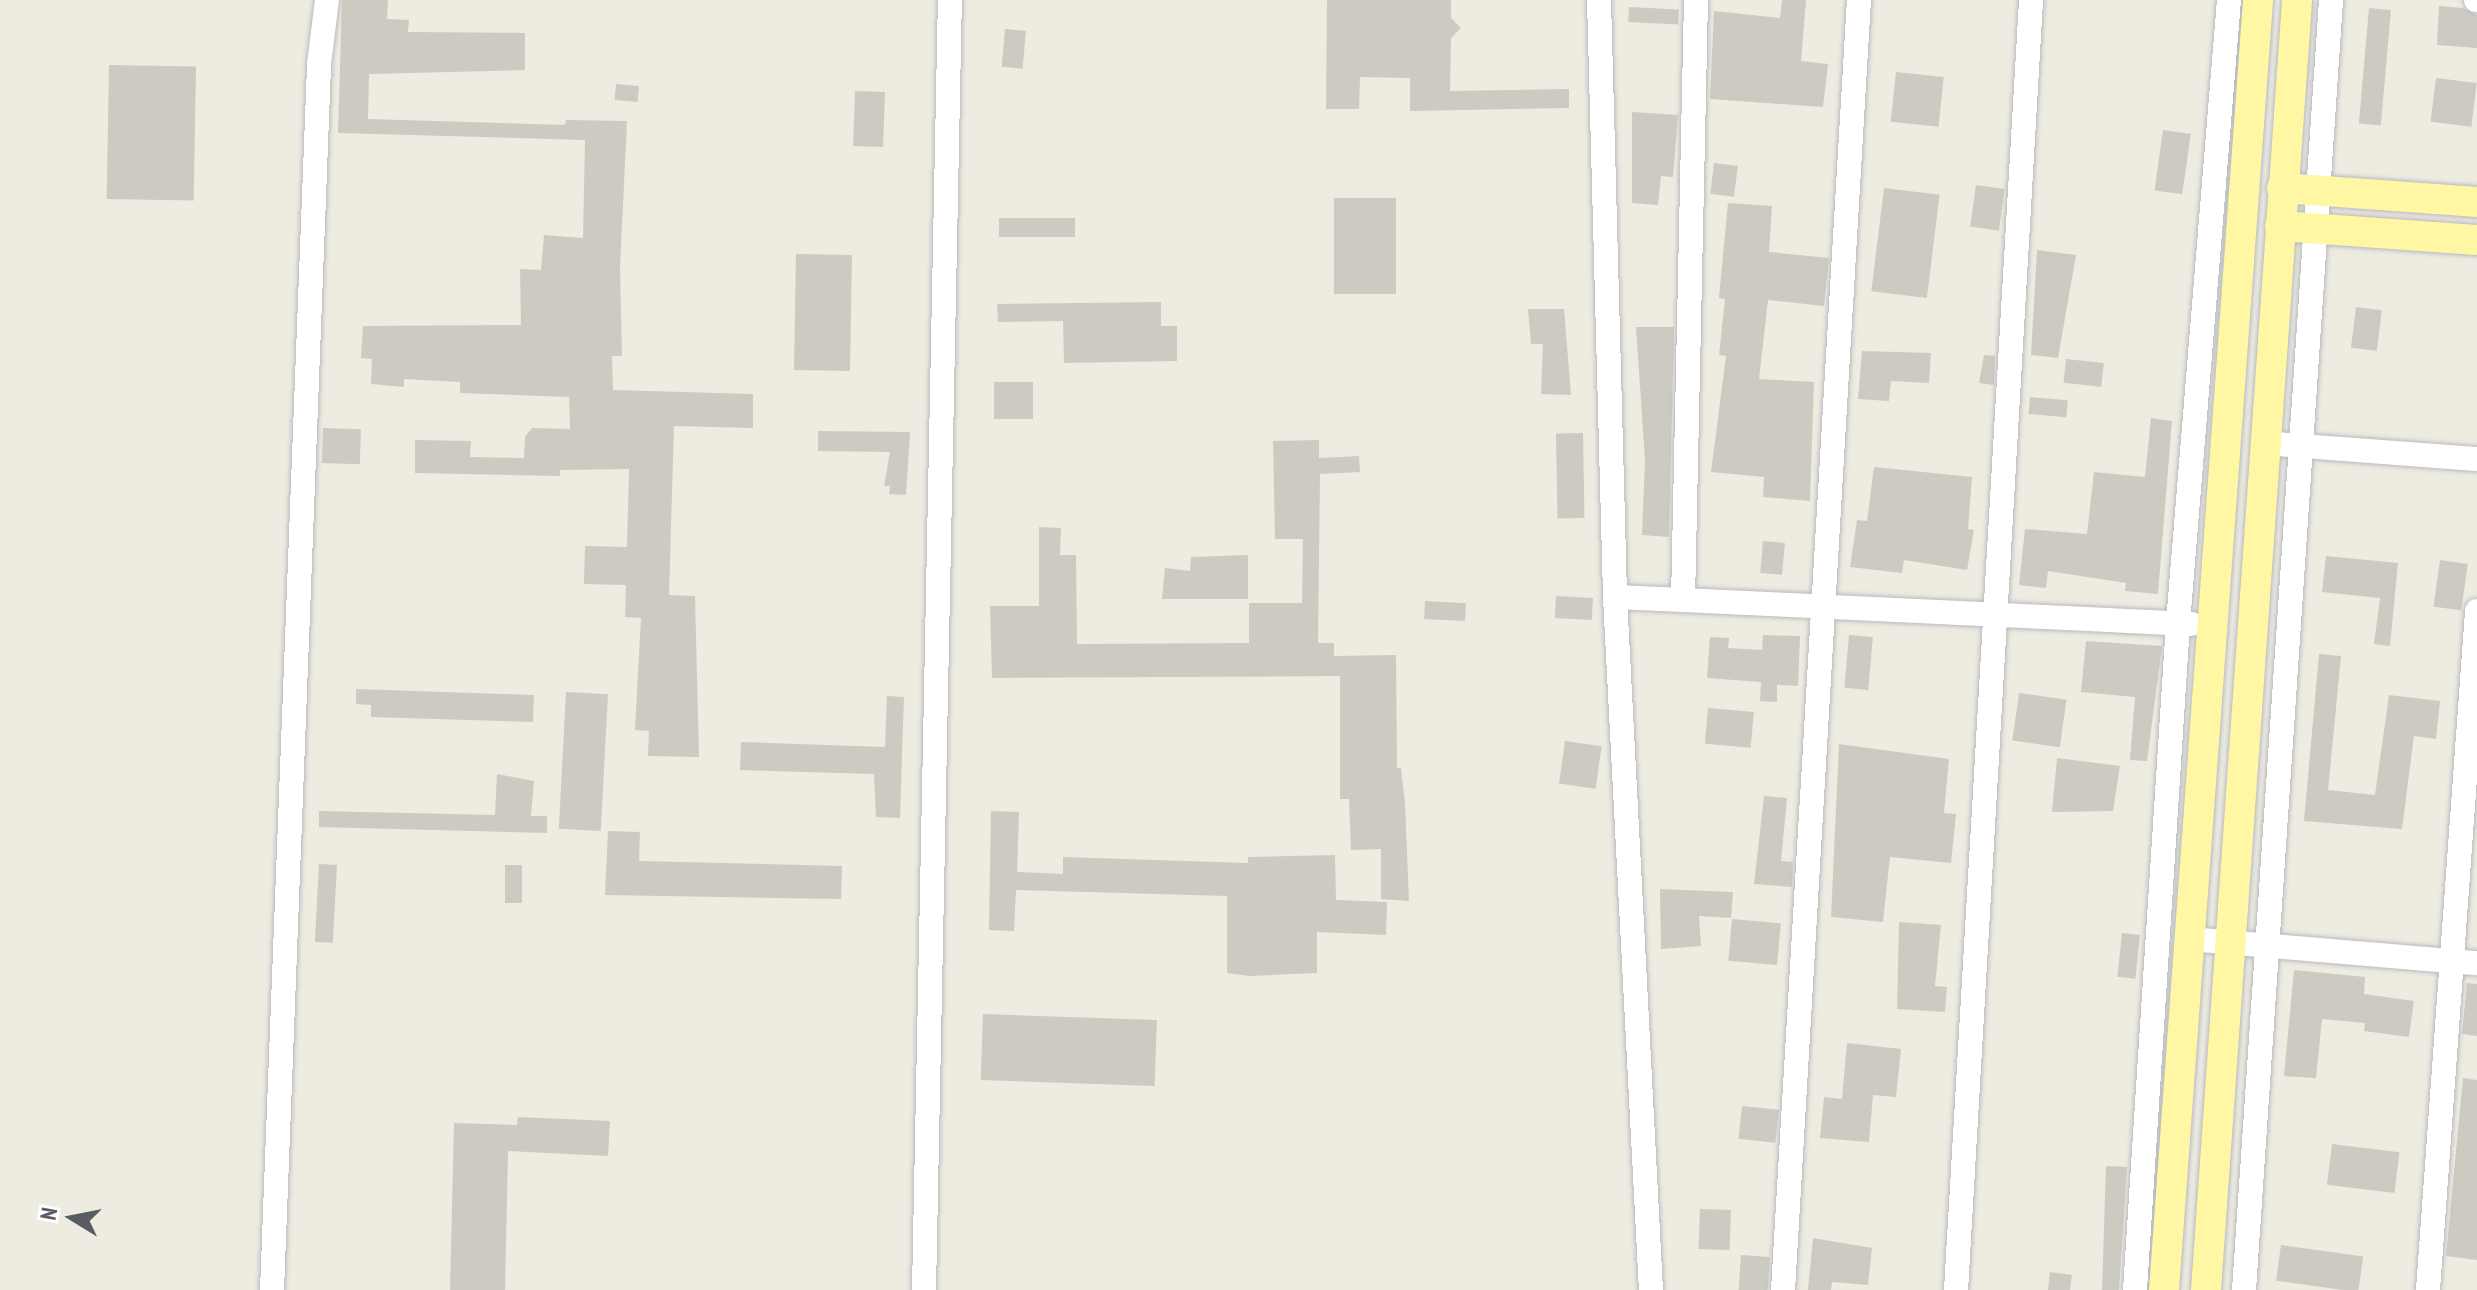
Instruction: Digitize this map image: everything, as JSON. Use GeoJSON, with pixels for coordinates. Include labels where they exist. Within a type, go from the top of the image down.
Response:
{"type":"FeatureCollection","features":[{"type":"Feature","properties":{"kind":"main road"},"geometry":{"type":"LineString","coordinates":[[2164,1290],[2210,625],[2258,0]]}},
{"type":"Feature","properties":{"kind":"main road"},"geometry":{"type":"LineString","coordinates":[[2206,1290],[2263,443],[2297,0]]}},
{"type":"Feature","properties":{"kind":"main road"},"geometry":{"type":"LineString","coordinates":[[2282,188],[2477,202]]}},
{"type":"Feature","properties":{"kind":"main road"},"geometry":{"type":"LineString","coordinates":[[2280,226],[2477,240]]}},
{"type":"Feature","properties":{"kind":"street"},"geometry":{"type":"LineString","coordinates":[[272,1290],[319,64],[327,0]]}},
{"type":"Feature","properties":{"kind":"street"},"geometry":{"type":"LineString","coordinates":[[924,1290],[950,0]]}},
{"type":"Feature","properties":{"kind":"street"},"geometry":{"type":"LineString","coordinates":[[1599,0],[1615,597],[1651,1290]]}},
{"type":"Feature","properties":{"kind":"street"},"geometry":{"type":"LineString","coordinates":[[1683,600],[1696,0]]}},
{"type":"Feature","properties":{"kind":"street"},"geometry":{"type":"LineString","coordinates":[[1783,1290],[1820,607],[1859,0]]}},
{"type":"Feature","properties":{"kind":"street"},"geometry":{"type":"LineString","coordinates":[[1956,1290],[2031,0]]}},
{"type":"Feature","properties":{"kind":"street"},"geometry":{"type":"LineString","coordinates":[[2135,1290],[2178,623],[2229,0]]}},
{"type":"Feature","properties":{"kind":"street"},"geometry":{"type":"LineString","coordinates":[[2244,1290],[2331,0]]}},
{"type":"Feature","properties":{"kind":"street"},"geometry":{"type":"LineString","coordinates":[[2263,443],[2477,459]]}},
{"type":"Feature","properties":{"kind":"street"},"geometry":{"type":"LineString","coordinates":[[1615,597],[2210,625]]}},
{"type":"Feature","properties":{"kind":"street"},"geometry":{"type":"LineString","coordinates":[[2428,1290],[2477,611]]}},
{"type":"Feature","properties":{"kind":"street"},"geometry":{"type":"LineString","coordinates":[[2189,939],[2229,945],[2477,963]]}},
{"type":"Feature","properties":{"kind":"building"},"geometry":{"type":"Polygon","coordinates":[[[342,0],[388,0],[387,19],[409,20],[408,32],[525,33],[525,70],[369,74],[368,119],[565,125],[566,120],[627,121],[620,268],[622,356],[612,356],[613,390],[753,394],[753,428],[674,426],[669,595],[695,596],[699,757],[648,756],[649,731],[635,730],[641,618],[625,617],[626,585],[584,584],[585,546],[627,547],[629,469],[560,470],[560,476],[415,473],[415,440],[471,441],[470,457],[524,458],[525,437],[532,428],[570,429],[569,397],[460,393],[460,382],[404,379],[404,387],[371,384],[372,359],[361,358],[363,326],[521,325],[520,269],[541,270],[544,235],[583,238],[585,140],[338,133],[342,0]]]}},
{"type":"Feature","properties":{"kind":"building"},"geometry":{"type":"Polygon","coordinates":[[[1327,0],[1451,0],[1451,18],[1461,28],[1451,38],[1450,91],[1569,89],[1569,108],[1410,111],[1410,78],[1360,77],[1359,109],[1326,109],[1327,0]]]}},
{"type":"Feature","properties":{"kind":"building"},"geometry":{"type":"Polygon","coordinates":[[[1782,0],[1806,0],[1801,61],[1828,64],[1823,107],[1710,99],[1714,11],[1780,18],[1782,0]]]}},
{"type":"Feature","properties":{"kind":"building"},"geometry":{"type":"Polygon","coordinates":[[[2439,6],[2463,8],[2477,15],[2477,48],[2437,45],[2439,6]]]}},
{"type":"Feature","properties":{"kind":"building"},"geometry":{"type":"Polygon","coordinates":[[[1629,7],[1679,10],[1678,25],[1628,22],[1629,7]]]}},
{"type":"Feature","properties":{"kind":"building"},"geometry":{"type":"Polygon","coordinates":[[[2369,8],[2391,10],[2381,125],[2359,124],[2369,8]]]}},
{"type":"Feature","properties":{"kind":"building"},"geometry":{"type":"Polygon","coordinates":[[[1005,29],[1026,31],[1023,69],[1002,67],[1005,29]]]}},
{"type":"Feature","properties":{"kind":"building"},"geometry":{"type":"Polygon","coordinates":[[[109,65],[196,67],[194,200],[107,199],[109,65]]]}},
{"type":"Feature","properties":{"kind":"building"},"geometry":{"type":"Polygon","coordinates":[[[1896,72],[1944,77],[1939,127],[1891,122],[1896,72]]]}},
{"type":"Feature","properties":{"kind":"building"},"geometry":{"type":"Polygon","coordinates":[[[2436,78],[2477,83],[2471,127],[2431,122],[2436,78]]]}},
{"type":"Feature","properties":{"kind":"building"},"geometry":{"type":"Polygon","coordinates":[[[616,84],[639,86],[638,102],[615,100],[616,84]]]}},
{"type":"Feature","properties":{"kind":"building"},"geometry":{"type":"Polygon","coordinates":[[[855,91],[885,92],[883,147],[853,146],[855,91]]]}},
{"type":"Feature","properties":{"kind":"building"},"geometry":{"type":"Polygon","coordinates":[[[1632,112],[1678,115],[1673,177],[1661,176],[1658,205],[1632,203],[1632,112]]]}},
{"type":"Feature","properties":{"kind":"building"},"geometry":{"type":"Polygon","coordinates":[[[2163,130],[2191,134],[2182,194],[2155,190],[2163,130]]]}},
{"type":"Feature","properties":{"kind":"building"},"geometry":{"type":"Polygon","coordinates":[[[1714,163],[1738,166],[1734,197],[1710,194],[1714,163]]]}},
{"type":"Feature","properties":{"kind":"building"},"geometry":{"type":"Polygon","coordinates":[[[1976,185],[2005,189],[1999,231],[1970,227],[1976,185]]]}},
{"type":"Feature","properties":{"kind":"building"},"geometry":{"type":"Polygon","coordinates":[[[1884,188],[1940,195],[1927,298],[1871,291],[1884,188]]]}},
{"type":"Feature","properties":{"kind":"building"},"geometry":{"type":"Polygon","coordinates":[[[1334,198],[1396,198],[1396,294],[1334,294],[1334,198]]]}},
{"type":"Feature","properties":{"kind":"building"},"geometry":{"type":"Polygon","coordinates":[[[1728,203],[1772,206],[1769,252],[1829,258],[1824,306],[1768,300],[1759,379],[1814,382],[1810,501],[1763,497],[1764,477],[1711,472],[1726,356],[1719,355],[1725,299],[1719,298],[1728,203]]]}},
{"type":"Feature","properties":{"kind":"building"},"geometry":{"type":"Polygon","coordinates":[[[999,218],[1075,218],[1075,237],[999,237],[999,218]]]}},
{"type":"Feature","properties":{"kind":"building"},"geometry":{"type":"Polygon","coordinates":[[[2037,250],[2076,255],[2058,358],[2031,355],[2037,250]]]}},
{"type":"Feature","properties":{"kind":"building"},"geometry":{"type":"Polygon","coordinates":[[[796,254],[852,255],[850,371],[794,370],[796,254]]]}},
{"type":"Feature","properties":{"kind":"building"},"geometry":{"type":"Polygon","coordinates":[[[1161,302],[1161,326],[1177,326],[1177,361],[1064,363],[1063,321],[998,322],[997,304],[1161,302]]]}},
{"type":"Feature","properties":{"kind":"building"},"geometry":{"type":"Polygon","coordinates":[[[2356,307],[2382,310],[2377,351],[2351,348],[2356,307]]]}},
{"type":"Feature","properties":{"kind":"building"},"geometry":{"type":"Polygon","coordinates":[[[1528,309],[1564,309],[1571,395],[1541,394],[1543,344],[1531,344],[1528,309]]]}},
{"type":"Feature","properties":{"kind":"building"},"geometry":{"type":"Polygon","coordinates":[[[1636,327],[1674,327],[1669,537],[1642,535],[1645,460],[1636,327]]]}},
{"type":"Feature","properties":{"kind":"building"},"geometry":{"type":"Polygon","coordinates":[[[1862,351],[1931,353],[1929,383],[1891,381],[1889,401],[1858,399],[1862,351]]]}},
{"type":"Feature","properties":{"kind":"building"},"geometry":{"type":"Polygon","coordinates":[[[1984,355],[1995,356],[1994,385],[1979,383],[1984,355]]]}},
{"type":"Feature","properties":{"kind":"building"},"geometry":{"type":"Polygon","coordinates":[[[2066,359],[2104,363],[2101,387],[2063,383],[2066,359]]]}},
{"type":"Feature","properties":{"kind":"building"},"geometry":{"type":"Polygon","coordinates":[[[994,382],[1033,382],[1033,419],[994,419],[994,382]]]}},
{"type":"Feature","properties":{"kind":"building"},"geometry":{"type":"Polygon","coordinates":[[[2030,397],[2068,400],[2066,417],[2029,414],[2030,397]]]}},
{"type":"Feature","properties":{"kind":"building"},"geometry":{"type":"Polygon","coordinates":[[[2151,418],[2172,421],[2158,594],[2125,591],[2126,583],[2048,571],[2046,588],[2019,585],[2025,529],[2087,534],[2094,472],[2145,477],[2151,418]]]}},
{"type":"Feature","properties":{"kind":"building"},"geometry":{"type":"Polygon","coordinates":[[[323,428],[361,429],[360,464],[322,463],[323,428]]]}},
{"type":"Feature","properties":{"kind":"building"},"geometry":{"type":"Polygon","coordinates":[[[818,431],[910,432],[906,495],[889,494],[890,486],[884,486],[890,452],[818,451],[818,431]]]}},
{"type":"Feature","properties":{"kind":"building"},"geometry":{"type":"Polygon","coordinates":[[[1556,433],[1583,433],[1584,518],[1557,518],[1556,433]]]}},
{"type":"Feature","properties":{"kind":"building"},"geometry":{"type":"Polygon","coordinates":[[[1319,440],[1319,458],[1359,456],[1360,472],[1320,474],[1318,643],[1334,643],[1334,656],[1396,655],[1397,768],[1401,768],[1405,804],[1409,901],[1381,899],[1381,849],[1351,850],[1349,799],[1340,799],[1340,676],[992,678],[990,606],[1039,606],[1039,527],[1061,528],[1060,555],[1076,555],[1077,644],[1249,643],[1249,603],[1302,603],[1303,539],[1275,539],[1273,441],[1319,440]]]}},
{"type":"Feature","properties":{"kind":"building"},"geometry":{"type":"Polygon","coordinates":[[[1874,467],[1972,477],[1968,529],[1974,530],[1967,570],[1904,560],[1902,573],[1850,567],[1857,520],[1867,521],[1874,467]]]}},
{"type":"Feature","properties":{"kind":"building"},"geometry":{"type":"Polygon","coordinates":[[[1763,541],[1785,543],[1782,575],[1760,573],[1763,541]]]}},
{"type":"Feature","properties":{"kind":"building"},"geometry":{"type":"Polygon","coordinates":[[[1248,555],[1248,599],[1162,599],[1165,568],[1190,571],[1191,557],[1248,555]]]}},
{"type":"Feature","properties":{"kind":"building"},"geometry":{"type":"Polygon","coordinates":[[[2326,556],[2398,563],[2390,646],[2374,644],[2380,598],[2322,592],[2326,556]]]}},
{"type":"Feature","properties":{"kind":"building"},"geometry":{"type":"Polygon","coordinates":[[[2440,560],[2468,564],[2461,610],[2433,607],[2440,560]]]}},
{"type":"Feature","properties":{"kind":"building"},"geometry":{"type":"Polygon","coordinates":[[[1556,596],[1593,598],[1592,620],[1555,618],[1556,596]]]}},
{"type":"Feature","properties":{"kind":"building"},"geometry":{"type":"Polygon","coordinates":[[[1425,601],[1466,603],[1465,621],[1424,619],[1425,601]]]}},
{"type":"Feature","properties":{"kind":"building"},"geometry":{"type":"Polygon","coordinates":[[[1763,635],[1800,636],[1798,686],[1777,685],[1777,702],[1760,701],[1761,682],[1707,678],[1710,637],[1729,638],[1728,648],[1762,650],[1763,635]]]}},
{"type":"Feature","properties":{"kind":"building"},"geometry":{"type":"Polygon","coordinates":[[[1849,635],[1873,637],[1868,690],[1844,688],[1849,635]]]}},
{"type":"Feature","properties":{"kind":"building"},"geometry":{"type":"Polygon","coordinates":[[[2086,641],[2162,646],[2147,761],[2130,760],[2135,697],[2081,692],[2086,641]]]}},
{"type":"Feature","properties":{"kind":"building"},"geometry":{"type":"Polygon","coordinates":[[[2319,654],[2341,656],[2328,790],[2375,795],[2389,695],[2440,701],[2436,739],[2414,736],[2402,829],[2304,821],[2319,654]]]}},
{"type":"Feature","properties":{"kind":"building"},"geometry":{"type":"Polygon","coordinates":[[[356,689],[534,695],[533,722],[371,717],[371,705],[356,704],[356,689]]]}},
{"type":"Feature","properties":{"kind":"building"},"geometry":{"type":"Polygon","coordinates":[[[566,692],[608,694],[601,831],[559,829],[566,692]]]}},
{"type":"Feature","properties":{"kind":"building"},"geometry":{"type":"Polygon","coordinates":[[[2019,693],[2067,700],[2060,747],[2012,741],[2019,693]]]}},
{"type":"Feature","properties":{"kind":"building"},"geometry":{"type":"Polygon","coordinates":[[[887,696],[904,697],[900,818],[876,817],[874,774],[740,770],[741,742],[885,747],[887,696]]]}},
{"type":"Feature","properties":{"kind":"building"},"geometry":{"type":"Polygon","coordinates":[[[1708,708],[1754,712],[1751,748],[1705,744],[1708,708]]]}},
{"type":"Feature","properties":{"kind":"building"},"geometry":{"type":"Polygon","coordinates":[[[1565,741],[1602,746],[1596,789],[1559,784],[1565,741]]]}},
{"type":"Feature","properties":{"kind":"building"},"geometry":{"type":"Polygon","coordinates":[[[1839,744],[1949,759],[1944,813],[1956,814],[1951,863],[1890,857],[1883,922],[1831,917],[1839,744]]]}},
{"type":"Feature","properties":{"kind":"building"},"geometry":{"type":"Polygon","coordinates":[[[2057,758],[2120,766],[2113,811],[2052,812],[2057,758]]]}},
{"type":"Feature","properties":{"kind":"building"},"geometry":{"type":"Polygon","coordinates":[[[497,774],[534,781],[531,816],[547,816],[547,833],[319,827],[319,811],[495,815],[497,774]]]}},
{"type":"Feature","properties":{"kind":"building"},"geometry":{"type":"Polygon","coordinates":[[[1764,796],[1787,798],[1781,861],[1793,862],[1792,887],[1754,884],[1764,796]]]}},
{"type":"Feature","properties":{"kind":"building"},"geometry":{"type":"Polygon","coordinates":[[[991,811],[1019,812],[1017,872],[1063,874],[1063,857],[1248,863],[1248,857],[1335,855],[1336,900],[1387,902],[1386,935],[1317,932],[1317,973],[1250,976],[1227,973],[1227,896],[1016,890],[1014,931],[989,930],[991,811]]]}},
{"type":"Feature","properties":{"kind":"building"},"geometry":{"type":"Polygon","coordinates":[[[608,831],[640,832],[639,861],[842,866],[841,899],[605,895],[608,831]]]}},
{"type":"Feature","properties":{"kind":"building"},"geometry":{"type":"Polygon","coordinates":[[[319,864],[337,865],[333,943],[315,942],[319,864]]]}},
{"type":"Feature","properties":{"kind":"building"},"geometry":{"type":"Polygon","coordinates":[[[505,865],[522,865],[522,903],[505,903],[505,865]]]}},
{"type":"Feature","properties":{"kind":"building"},"geometry":{"type":"Polygon","coordinates":[[[1660,889],[1733,892],[1731,918],[1699,916],[1701,946],[1661,949],[1660,889]]]}},
{"type":"Feature","properties":{"kind":"building"},"geometry":{"type":"Polygon","coordinates":[[[1732,919],[1781,923],[1777,965],[1728,961],[1732,919]]]}},
{"type":"Feature","properties":{"kind":"building"},"geometry":{"type":"Polygon","coordinates":[[[1899,922],[1941,925],[1935,986],[1947,987],[1945,1012],[1897,1009],[1899,922]]]}},
{"type":"Feature","properties":{"kind":"building"},"geometry":{"type":"Polygon","coordinates":[[[2122,933],[2140,935],[2135,979],[2117,977],[2122,933]]]}},
{"type":"Feature","properties":{"kind":"building"},"geometry":{"type":"Polygon","coordinates":[[[2294,970],[2365,977],[2364,994],[2414,1001],[2409,1037],[2364,1031],[2365,1023],[2322,1019],[2316,1078],[2284,1076],[2294,970]]]}},
{"type":"Feature","properties":{"kind":"building"},"geometry":{"type":"Polygon","coordinates":[[[2467,983],[2477,984],[2477,1036],[2462,1034],[2467,983]]]}},
{"type":"Feature","properties":{"kind":"building"},"geometry":{"type":"Polygon","coordinates":[[[983,1014],[1157,1020],[1155,1086],[981,1080],[983,1014]]]}},
{"type":"Feature","properties":{"kind":"building"},"geometry":{"type":"Polygon","coordinates":[[[1847,1043],[1901,1049],[1896,1097],[1873,1095],[1869,1142],[1820,1138],[1824,1097],[1842,1099],[1847,1043]]]}},
{"type":"Feature","properties":{"kind":"building"},"geometry":{"type":"Polygon","coordinates":[[[2463,1078],[2477,1080],[2477,1260],[2446,1256],[2463,1078]]]}},
{"type":"Feature","properties":{"kind":"building"},"geometry":{"type":"Polygon","coordinates":[[[1742,1106],[1779,1110],[1775,1143],[1739,1139],[1742,1106]]]}},
{"type":"Feature","properties":{"kind":"building"},"geometry":{"type":"Polygon","coordinates":[[[518,1117],[610,1121],[608,1156],[508,1151],[505,1290],[450,1290],[454,1123],[517,1125],[518,1117]]]}},
{"type":"Feature","properties":{"kind":"building"},"geometry":{"type":"Polygon","coordinates":[[[2332,1144],[2399,1152],[2394,1193],[2327,1185],[2332,1144]]]}},
{"type":"Feature","properties":{"kind":"building"},"geometry":{"type":"Polygon","coordinates":[[[2106,1166],[2127,1167],[2119,1290],[2102,1290],[2106,1166]]]}},
{"type":"Feature","properties":{"kind":"building"},"geometry":{"type":"Polygon","coordinates":[[[1700,1209],[1731,1210],[1730,1250],[1699,1249],[1700,1209]]]}},
{"type":"Feature","properties":{"kind":"building"},"geometry":{"type":"Polygon","coordinates":[[[1813,1238],[1872,1248],[1868,1285],[1832,1282],[1831,1290],[1808,1290],[1813,1238]]]}},
{"type":"Feature","properties":{"kind":"building"},"geometry":{"type":"Polygon","coordinates":[[[2281,1245],[2363,1257],[2358,1290],[2276,1281],[2281,1245]]]}},
{"type":"Feature","properties":{"kind":"building"},"geometry":{"type":"Polygon","coordinates":[[[1741,1255],[1770,1257],[1768,1290],[1739,1290],[1741,1255]]]}},
{"type":"Feature","properties":{"kind":"building"},"geometry":{"type":"Polygon","coordinates":[[[2050,1272],[2072,1275],[2070,1290],[2048,1290],[2050,1272]]]}}]}
